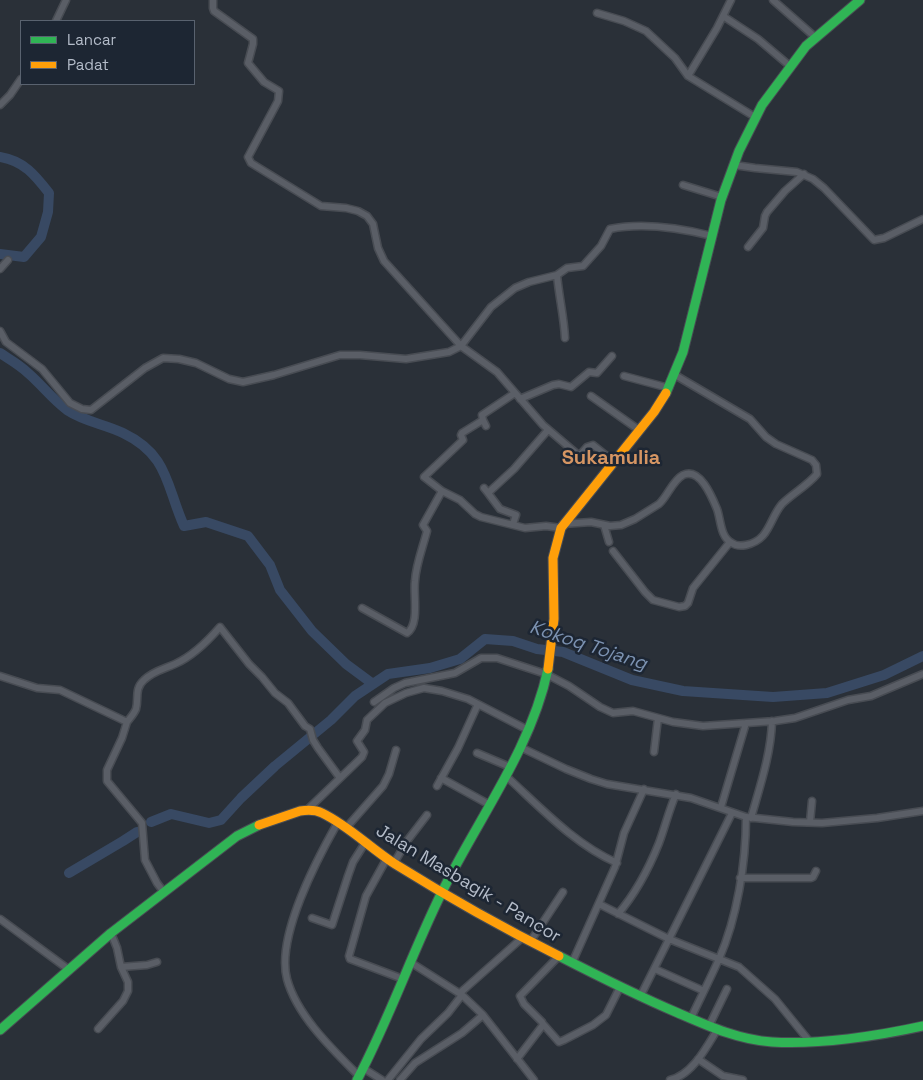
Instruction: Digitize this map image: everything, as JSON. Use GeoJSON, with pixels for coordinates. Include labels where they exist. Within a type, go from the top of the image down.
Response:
{"type":"FeatureCollection","features":[{"type":"Feature","properties":{"kind":"street"},"geometry":{"type":"LineString","coordinates":[[56,20],[66,0]]}},
{"type":"Feature","properties":{"kind":"street"},"geometry":{"type":"LineString","coordinates":[[213,0],[214,11],[253,39],[254,44],[248,63],[264,82],[279,91],[278,101],[248,157],[251,163],[321,206],[346,208],[358,211],[366,216],[373,224],[378,248],[384,261],[461,346],[497,372],[548,430],[577,454],[581,454],[587,447],[593,446],[613,461]]}},
{"type":"Feature","properties":{"kind":"street"},"geometry":{"type":"LineString","coordinates":[[688,76],[732,0]]}},
{"type":"Feature","properties":{"kind":"street"},"geometry":{"type":"LineString","coordinates":[[773,0],[815,37]]}},
{"type":"Feature","properties":{"kind":"street"},"geometry":{"type":"LineString","coordinates":[[360,1074],[442,892],[490,805],[528,730],[546,674],[552,638],[554,606],[552,559],[556,540],[562,526],[670,388],[683,352],[722,197],[755,117],[762,105],[815,37],[860,0]]}},
{"type":"Feature","properties":{"kind":"street"},"geometry":{"type":"LineString","coordinates":[[597,13],[624,21],[646,31],[675,58],[688,76],[755,117]]}},
{"type":"Feature","properties":{"kind":"street"},"geometry":{"type":"LineString","coordinates":[[723,16],[758,39],[791,67]]}},
{"type":"Feature","properties":{"kind":"street"},"geometry":{"type":"LineString","coordinates":[[0,105],[20,80]]}},
{"type":"Feature","properties":{"kind":"street"},"geometry":{"type":"LineString","coordinates":[[734,165],[804,174],[820,184],[874,240],[884,238],[923,219]]}},
{"type":"Feature","properties":{"kind":"street"},"geometry":{"type":"LineString","coordinates":[[748,247],[763,228],[767,212],[785,191],[804,174]]}},
{"type":"Feature","properties":{"kind":"street"},"geometry":{"type":"LineString","coordinates":[[683,185],[722,197]]}},
{"type":"Feature","properties":{"kind":"street"},"geometry":{"type":"LineString","coordinates":[[0,331],[6,342],[42,369],[64,398],[77,407],[88,410],[93,409],[145,368],[163,358],[196,363],[229,379],[242,382],[274,375],[340,355],[414,359],[449,352],[461,346],[491,307],[515,288],[529,282],[557,275],[567,268],[585,265],[601,246],[609,230],[612,228],[672,228],[712,236]]}},
{"type":"Feature","properties":{"kind":"street"},"geometry":{"type":"LineString","coordinates":[[0,269],[8,260]]}},
{"type":"Feature","properties":{"kind":"street"},"geometry":{"type":"LineString","coordinates":[[557,275],[564,317],[565,338]]}},
{"type":"Feature","properties":{"kind":"street"},"geometry":{"type":"LineString","coordinates":[[520,399],[559,384],[571,387],[589,372],[597,373],[612,356]]}},
{"type":"Feature","properties":{"kind":"street"},"geometry":{"type":"LineString","coordinates":[[515,393],[482,415],[485,423],[462,433],[463,440],[425,475],[425,478],[442,491],[460,500],[478,516],[528,528],[591,522],[604,525],[621,525],[640,516],[664,500],[670,489],[681,477],[695,474],[712,498],[718,510],[723,532],[730,542],[739,546],[756,542],[767,532],[783,504],[817,474],[816,465],[806,456],[776,444],[766,437],[750,419],[675,375]]}},
{"type":"Feature","properties":{"kind":"street"},"geometry":{"type":"LineString","coordinates":[[624,376],[670,388]]}},
{"type":"Feature","properties":{"kind":"street"},"geometry":{"type":"LineString","coordinates":[[591,396],[639,430]]}},
{"type":"Feature","properties":{"kind":"street"},"geometry":{"type":"LineString","coordinates":[[513,524],[516,515],[500,509],[486,490],[514,469],[548,430]]}},
{"type":"Feature","properties":{"kind":"street"},"geometry":{"type":"LineString","coordinates":[[362,608],[407,633],[412,628],[416,611],[414,582],[427,531],[423,525],[442,491]]}},
{"type":"Feature","properties":{"kind":"street"},"geometry":{"type":"LineString","coordinates":[[604,525],[609,542]]}},
{"type":"Feature","properties":{"kind":"street"},"geometry":{"type":"LineString","coordinates":[[613,551],[653,600],[679,607],[685,606],[688,603],[693,588],[730,542]]}},
{"type":"Feature","properties":{"kind":"street"},"geometry":{"type":"LineString","coordinates":[[163,891],[145,860],[142,823],[111,787],[106,775],[127,722],[136,710],[136,693],[142,682],[156,671],[193,654],[218,628],[275,693],[288,703],[312,734],[318,748],[340,778]]}},
{"type":"Feature","properties":{"kind":"street"},"geometry":{"type":"LineString","coordinates":[[374,702],[405,683],[455,673],[474,661],[487,657],[515,662],[546,674],[570,686],[600,707],[614,713],[633,711],[658,721],[690,725],[746,723],[795,718],[848,700],[871,696],[923,674]]}},
{"type":"Feature","properties":{"kind":"street"},"geometry":{"type":"LineString","coordinates":[[0,676],[36,688],[60,690],[127,722]]}},
{"type":"Feature","properties":{"kind":"street"},"geometry":{"type":"LineString","coordinates":[[0,1030],[111,933],[163,891],[247,830],[307,810],[364,754],[357,741],[364,731],[367,720],[392,699],[406,692],[424,688],[458,696],[478,704],[528,730]]}},
{"type":"Feature","properties":{"kind":"street"},"geometry":{"type":"LineString","coordinates":[[437,786],[458,748],[478,704]]}},
{"type":"Feature","properties":{"kind":"street"},"geometry":{"type":"LineString","coordinates":[[654,752],[658,721]]}},
{"type":"Feature","properties":{"kind":"street"},"geometry":{"type":"LineString","coordinates":[[691,1018],[720,958],[733,915],[749,818],[772,739],[772,721]]}},
{"type":"Feature","properties":{"kind":"street"},"geometry":{"type":"LineString","coordinates":[[721,807],[746,723]]}},
{"type":"Feature","properties":{"kind":"street"},"geometry":{"type":"LineString","coordinates":[[520,747],[590,779],[607,784],[698,799],[749,818],[810,822],[877,818],[923,811]]}},
{"type":"Feature","properties":{"kind":"street"},"geometry":{"type":"LineString","coordinates":[[346,828],[383,786],[389,774],[396,750]]}},
{"type":"Feature","properties":{"kind":"street"},"geometry":{"type":"LineString","coordinates":[[477,753],[508,771],[573,835],[593,850],[617,863]]}},
{"type":"Feature","properties":{"kind":"street"},"geometry":{"type":"LineString","coordinates":[[441,778],[490,805]]}},
{"type":"Feature","properties":{"kind":"street"},"geometry":{"type":"LineString","coordinates":[[572,963],[617,863],[624,833],[644,789]]}},
{"type":"Feature","properties":{"kind":"street"},"geometry":{"type":"LineString","coordinates":[[618,914],[645,874],[676,794]]}},
{"type":"Feature","properties":{"kind":"street"},"geometry":{"type":"LineString","coordinates":[[810,822],[812,801]]}},
{"type":"Feature","properties":{"kind":"street","name":"Jalan Masbagik - Pancor"},"geometry":{"type":"LineString","coordinates":[[307,810],[320,812],[338,822],[391,860],[442,892],[526,940],[640,997],[713,1028],[741,1037],[771,1042],[810,1042],[896,1032],[923,1026]]}},
{"type":"Feature","properties":{"kind":"street"},"geometry":{"type":"LineString","coordinates":[[640,997],[732,813]]}},
{"type":"Feature","properties":{"kind":"street"},"geometry":{"type":"LineString","coordinates":[[403,979],[349,957],[366,896],[391,860],[427,816]]}},
{"type":"Feature","properties":{"kind":"street"},"geometry":{"type":"LineString","coordinates":[[338,822],[296,911],[290,936],[286,968],[287,979],[293,994],[325,1042],[360,1074],[382,1080]]}},
{"type":"Feature","properties":{"kind":"street"},"geometry":{"type":"LineString","coordinates":[[312,918],[332,925],[353,862],[365,843]]}},
{"type":"Feature","properties":{"kind":"street"},"geometry":{"type":"LineString","coordinates":[[740,878],[811,878],[816,871]]}},
{"type":"Feature","properties":{"kind":"street"},"geometry":{"type":"LineString","coordinates":[[388,1080],[421,1039],[448,1013],[461,994],[526,940],[563,892]]}},
{"type":"Feature","properties":{"kind":"street"},"geometry":{"type":"LineString","coordinates":[[599,904],[669,939],[720,958],[745,971],[770,994],[810,1042]]}},
{"type":"Feature","properties":{"kind":"street"},"geometry":{"type":"LineString","coordinates":[[0,919],[68,969]]}},
{"type":"Feature","properties":{"kind":"street"},"geometry":{"type":"LineString","coordinates":[[98,1029],[126,997],[128,982],[121,967],[117,948],[111,933]]}},
{"type":"Feature","properties":{"kind":"street"},"geometry":{"type":"LineString","coordinates":[[558,956],[519,997],[559,1042],[593,1025],[606,1015],[620,987]]}},
{"type":"Feature","properties":{"kind":"street"},"geometry":{"type":"LineString","coordinates":[[121,967],[147,965],[157,962]]}},
{"type":"Feature","properties":{"kind":"street"},"geometry":{"type":"LineString","coordinates":[[410,962],[461,994],[483,1015],[534,1080]]}},
{"type":"Feature","properties":{"kind":"street"},"geometry":{"type":"LineString","coordinates":[[654,969],[704,991]]}},
{"type":"Feature","properties":{"kind":"street"},"geometry":{"type":"LineString","coordinates":[[675,1079],[688,1070],[698,1059],[713,1028],[726,989]]}},
{"type":"Feature","properties":{"kind":"street"},"geometry":{"type":"LineString","coordinates":[[400,1080],[416,1063],[462,1033],[483,1015]]}},
{"type":"Feature","properties":{"kind":"street"},"geometry":{"type":"LineString","coordinates":[[517,1059],[543,1024]]}},
{"type":"Feature","properties":{"kind":"street"},"geometry":{"type":"LineString","coordinates":[[698,1059],[723,1076],[742,1080]]}},
{"type":"Feature","properties":{"kind":"waterway"},"geometry":{"type":"LineString","coordinates":[[0,157],[22,165],[34,175],[49,193],[48,212],[41,237],[24,257],[0,254]]}},
{"type":"Feature","properties":{"kind":"waterway"},"geometry":{"type":"LineString","coordinates":[[0,353],[25,370],[67,410],[123,433],[149,451],[164,473],[184,526],[206,522],[248,536],[270,565],[280,590],[312,631],[346,664],[373,684]]}},
{"type":"Feature","properties":{"kind":"waterway","name":"Kokoq Tojang"},"geometry":{"type":"LineString","coordinates":[[151,822],[171,814],[209,823],[221,820],[275,766],[331,720],[355,696],[388,674],[430,668],[460,659],[485,639],[513,641],[537,649],[563,652],[632,680],[683,691],[773,697],[827,693],[884,675],[923,656]]}},
{"type":"Feature","properties":{"kind":"waterway","name":"Kokoq Tojang"},"geometry":{"type":"LineString","coordinates":[[69,873],[137,832]]}},
{"type":"Feature","properties":{"kind":"traffic: fast"},"geometry":{"type":"LineString","coordinates":[[666,393],[683,352],[721,200],[739,151],[762,105],[806,46],[860,0]]}},
{"type":"Feature","properties":{"kind":"traffic: fast"},"geometry":{"type":"LineString","coordinates":[[357,1080],[441,894],[516,756],[540,699],[548,669]]}},
{"type":"Feature","properties":{"kind":"traffic: fast"},"geometry":{"type":"LineString","coordinates":[[0,1030],[111,933],[237,836],[259,825]]}},
{"type":"Feature","properties":{"kind":"traffic: fast"},"geometry":{"type":"LineString","coordinates":[[559,956],[618,986],[712,1027],[760,1041],[790,1043],[828,1041],[923,1026]]}},
{"type":"Feature","properties":{"kind":"traffic: slow"},"geometry":{"type":"LineString","coordinates":[[548,669],[554,619],[553,558],[561,528],[654,412],[666,393]]}},
{"type":"Feature","properties":{"kind":"traffic: slow"},"geometry":{"type":"LineString","coordinates":[[259,825],[300,811],[311,810],[322,813],[341,824],[386,858],[415,876],[496,923],[559,956]]}},
{"type":"Feature","properties":{"kind":"district","name":"Sukamulia"},"geometry":{"type":"Point","coordinates":[611,459]}}]}
